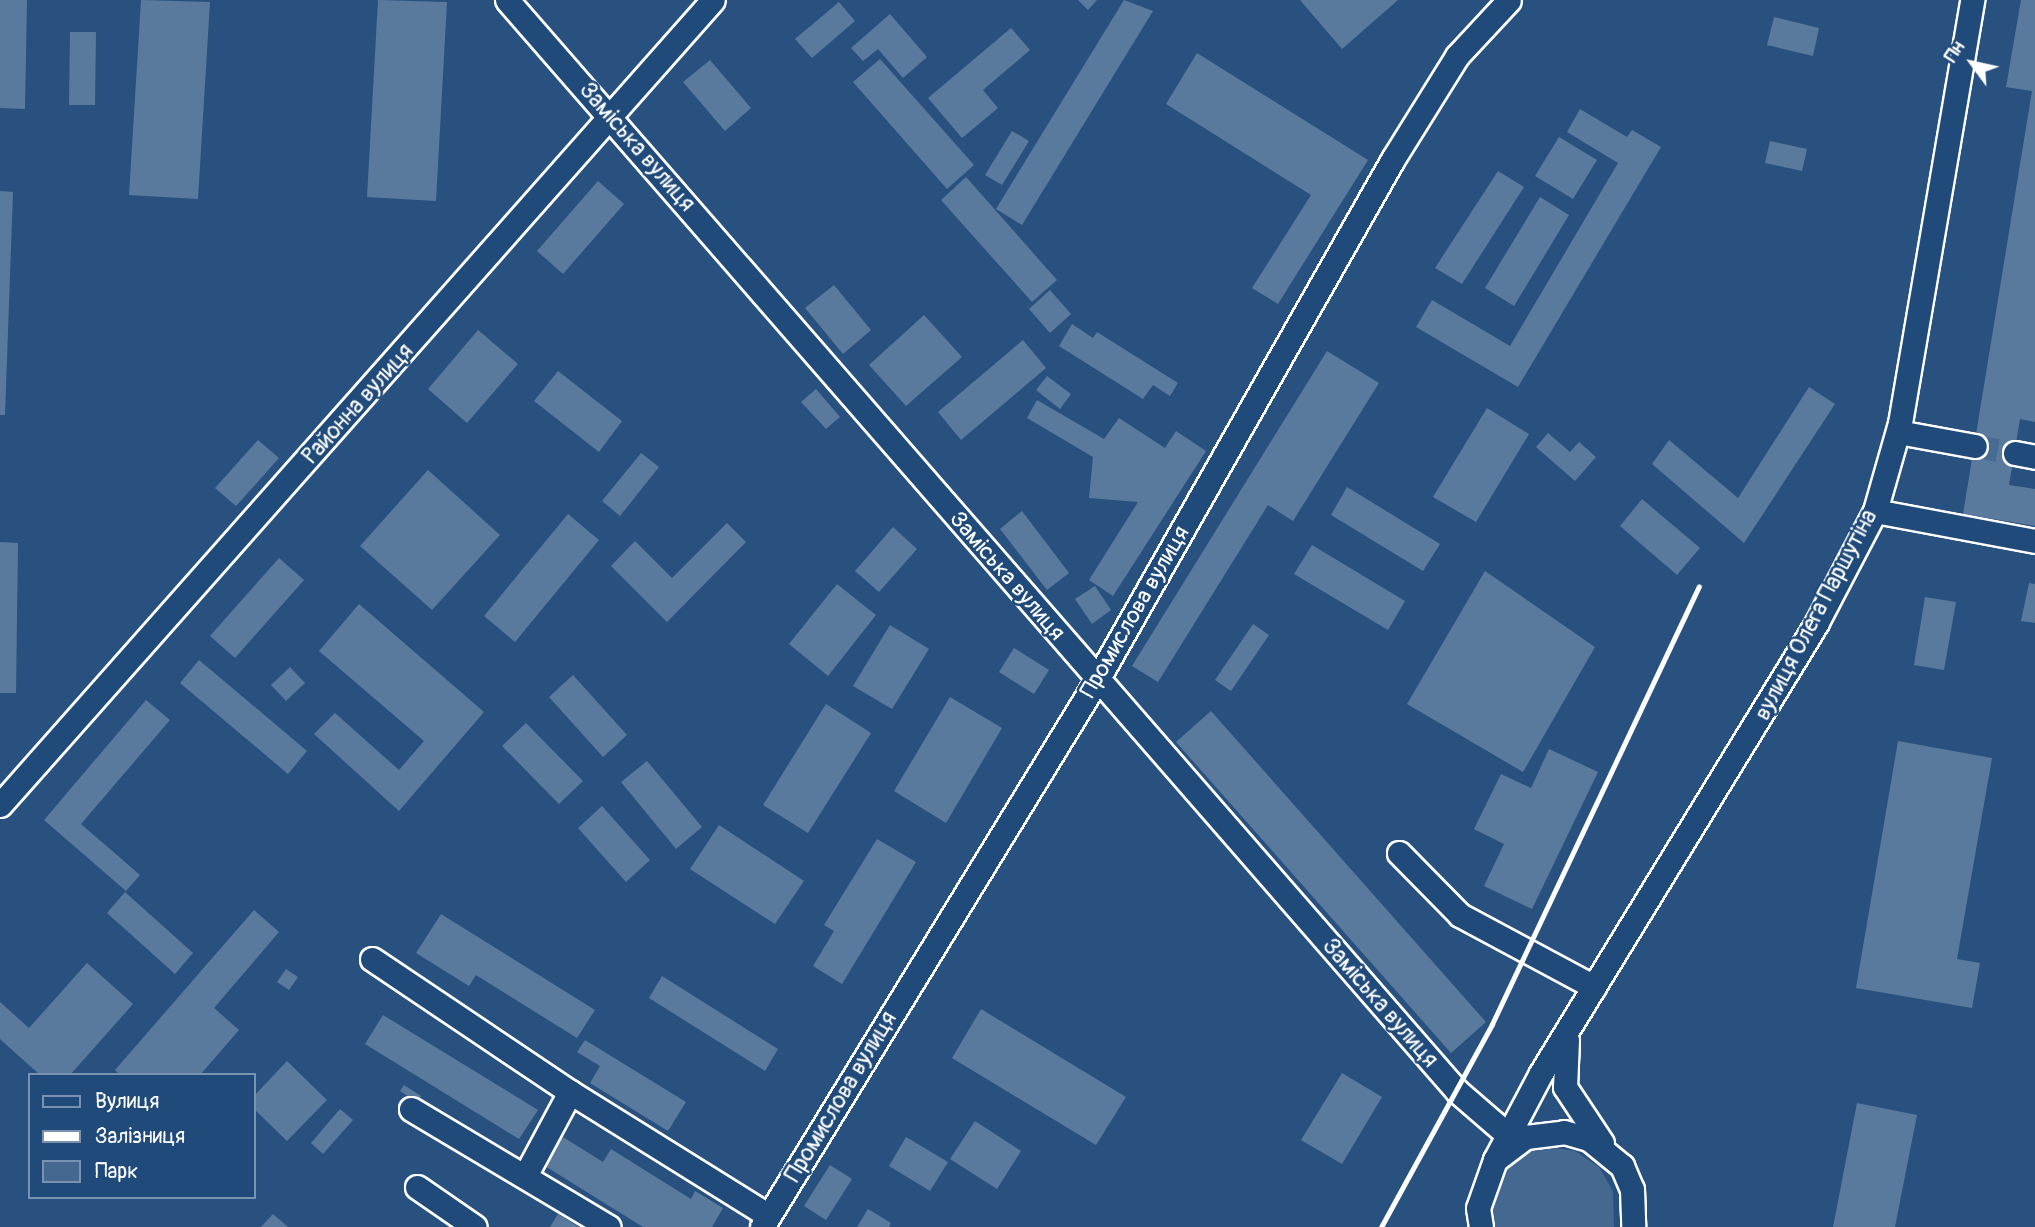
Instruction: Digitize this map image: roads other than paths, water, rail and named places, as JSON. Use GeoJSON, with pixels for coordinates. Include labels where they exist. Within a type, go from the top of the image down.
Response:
{"type":"FeatureCollection","features":[{"type":"Feature","properties":{"kind":"street","name":"Заміська вулиця"},"geometry":{"type":"LineString","coordinates":[[507,0],[1457,1091],[1512,1140]]}},
{"type":"Feature","properties":{"kind":"street","name":"Районна вулиця"},"geometry":{"type":"LineString","coordinates":[[0,806],[612,118],[713,0]]}},
{"type":"Feature","properties":{"kind":"street","name":"Промислова вулиця"},"geometry":{"type":"LineString","coordinates":[[765,1221],[1097,680],[1393,159],[1457,55],[1508,0]]}},
{"type":"Feature","properties":{"kind":"street","name":"вулиця Олега Паршутіна"},"geometry":{"type":"LineString","coordinates":[[1512,1140],[1574,1020],[1816,624],[1875,511],[1898,432],[1972,0]]}},
{"type":"Feature","properties":{"kind":"street"},"geometry":{"type":"LineString","coordinates":[[1898,432],[1975,446]]}},
{"type":"Feature","properties":{"kind":"street"},"geometry":{"type":"LineString","coordinates":[[1875,511],[2035,541]]}},
{"type":"Feature","properties":{"kind":"street"},"geometry":{"type":"LineString","coordinates":[[1399,853],[1460,915],[1594,987]]}},
{"type":"Feature","properties":{"kind":"street"},"geometry":{"type":"LineString","coordinates":[[372,959],[765,1221]]}},
{"type":"Feature","properties":{"kind":"street","name":"вулиця Олега Паршутіна"},"geometry":{"type":"LineString","coordinates":[[1574,1020],[1564,1048],[1565,1087],[1611,1153],[1632,1189]]}},
{"type":"Feature","properties":{"kind":"street"},"geometry":{"type":"LineString","coordinates":[[525,1175],[570,1092]]}},
{"type":"Feature","properties":{"kind":"street"},"geometry":{"type":"LineString","coordinates":[[411,1109],[609,1227]]}},
{"type":"Feature","properties":{"kind":"street"},"geometry":{"type":"LineString","coordinates":[[1481,1227],[1478,1208],[1495,1160],[1512,1140],[1564,1132],[1611,1153]]}},
{"type":"Feature","properties":{"kind":"street"},"geometry":{"type":"LineString","coordinates":[[417,1187],[475,1227]]}},
{"type":"Feature","properties":{"kind":"street"},"geometry":{"type":"LineString","coordinates":[[1632,1189],[1633,1227]]}},
{"type":"Feature","properties":{"kind":"street"},"geometry":{"type":"LineString","coordinates":[[1632,1189],[1642,1227]]}},
{"type":"Feature","properties":{"kind":"tunnel"},"geometry":{"type":"LineString","coordinates":[[1975,446],[2015,453]]}},
{"type":"Feature","properties":{"kind":"railway"},"geometry":{"type":"LineString","coordinates":[[1381,1227],[1492,1024],[1699,586]]}}]}
